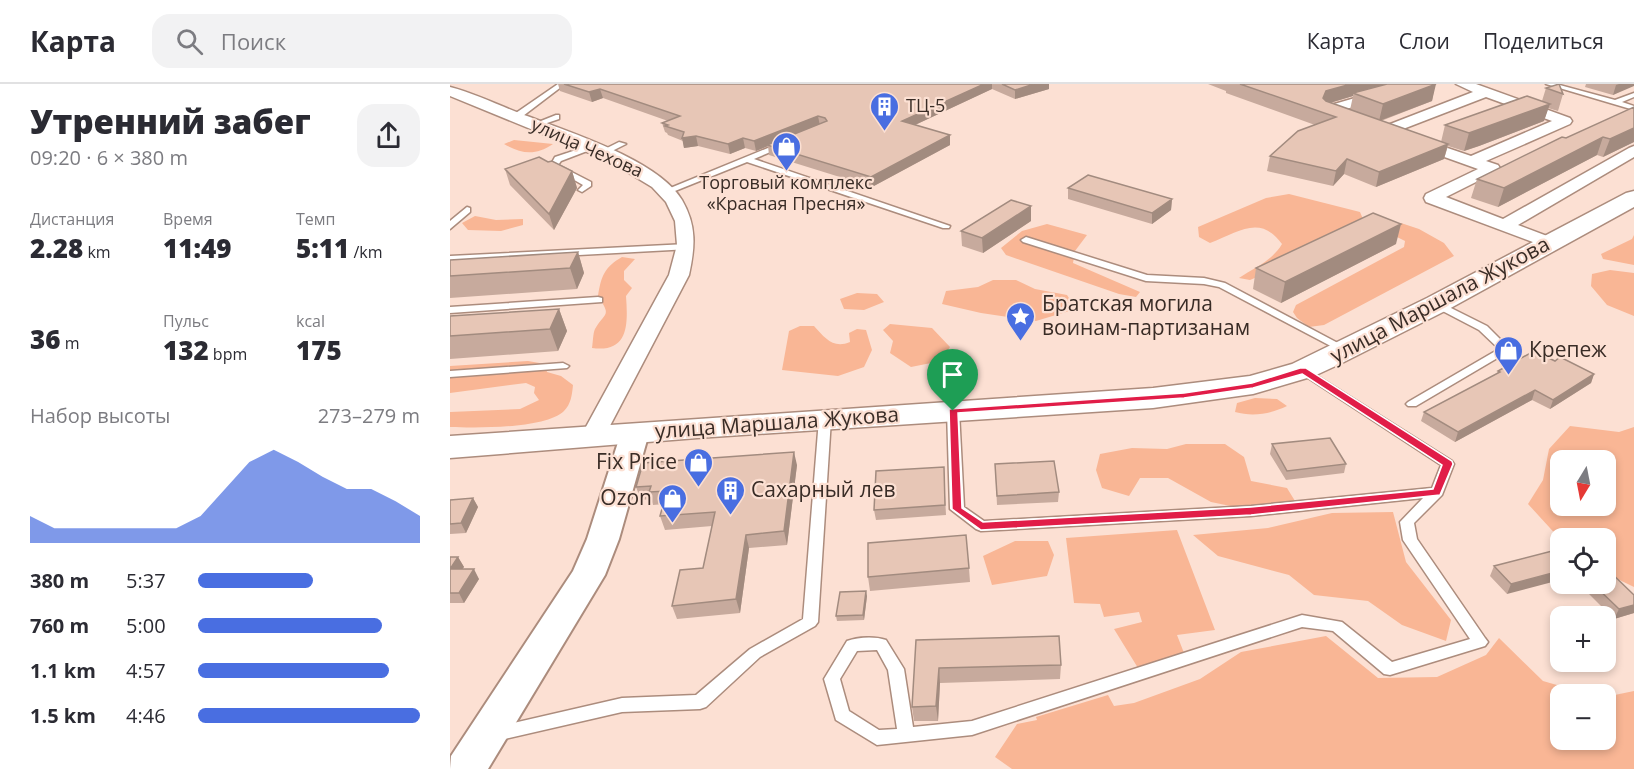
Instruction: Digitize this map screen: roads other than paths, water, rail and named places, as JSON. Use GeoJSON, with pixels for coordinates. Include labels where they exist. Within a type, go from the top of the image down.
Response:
{"type":"FeatureCollection","features":[{"type":"Feature","properties":{"kind":"main road","name":"улица Маршала Жукова"},"geometry":{"type":"LineString","coordinates":[[450,447],[1194,394],[1253,385],[1303,370],[1346,350],[1634,198]]}},
{"type":"Feature","properties":{"kind":"street"},"geometry":{"type":"LineString","coordinates":[[1417,84],[1329,110],[1492,168],[1432,198],[1550,243]]}},
{"type":"Feature","properties":{"kind":"street"},"geometry":{"type":"LineString","coordinates":[[1463,84],[1565,121],[1472,161]]}},
{"type":"Feature","properties":{"kind":"street"},"geometry":{"type":"LineString","coordinates":[[1374,127],[1486,92]]}},
{"type":"Feature","properties":{"kind":"street","name":"улица Чехова"},"geometry":{"type":"LineString","coordinates":[[453,94],[516,117],[642,170],[667,191],[683,218],[687,247],[679,275],[593,436]]}},
{"type":"Feature","properties":{"kind":"street"},"geometry":{"type":"LineString","coordinates":[[1504,226],[1634,151]]}},
{"type":"Feature","properties":{"kind":"street"},"geometry":{"type":"LineString","coordinates":[[466,769],[588,575],[603,539],[635,433]]}},
{"type":"Feature","properties":{"kind":"lane"},"geometry":{"type":"LineString","coordinates":[[516,117],[562,84]]}},
{"type":"Feature","properties":{"kind":"lane"},"geometry":{"type":"LineString","coordinates":[[1550,84],[1634,108]]}},
{"type":"Feature","properties":{"kind":"lane"},"geometry":{"type":"LineString","coordinates":[[1615,103],[1634,95]]}},
{"type":"Feature","properties":{"kind":"lane"},"geometry":{"type":"LineString","coordinates":[[535,125],[556,117]]}},
{"type":"Feature","properties":{"kind":"lane"},"geometry":{"type":"LineString","coordinates":[[667,191],[711,170],[790,142]]}},
{"type":"Feature","properties":{"kind":"lane"},"geometry":{"type":"LineString","coordinates":[[582,190],[588,184],[554,166],[558,159],[622,144]]}},
{"type":"Feature","properties":{"kind":"lane"},"geometry":{"type":"LineString","coordinates":[[747,159],[946,226]]}},
{"type":"Feature","properties":{"kind":"lane"},"geometry":{"type":"LineString","coordinates":[[450,226],[467,210]]}},
{"type":"Feature","properties":{"kind":"lane"},"geometry":{"type":"LineString","coordinates":[[1026,240],[1154,280],[1204,281],[1222,285],[1346,350]]}},
{"type":"Feature","properties":{"kind":"lane"},"geometry":{"type":"LineString","coordinates":[[450,259],[687,247]]}},
{"type":"Feature","properties":{"kind":"lane"},"geometry":{"type":"LineString","coordinates":[[450,310],[598,300]]}},
{"type":"Feature","properties":{"kind":"lane"},"geometry":{"type":"LineString","coordinates":[[1412,404],[1506,350],[1483,328],[1437,304]]}},
{"type":"Feature","properties":{"kind":"lane"},"geometry":{"type":"LineString","coordinates":[[450,374],[563,366]]}},
{"type":"Feature","properties":{"kind":"lane"},"geometry":{"type":"LineString","coordinates":[[906,735],[896,669],[881,644],[852,645],[832,679],[842,715],[877,738],[906,735],[972,728],[1302,621],[1337,626],[1390,669],[1480,642],[1410,540],[1407,522],[1437,492],[1448,464],[1303,370]]}},
{"type":"Feature","properties":{"kind":"lane"},"geometry":{"type":"LineString","coordinates":[[953,411],[957,509],[981,526],[1251,511],[1437,492]]}},
{"type":"Feature","properties":{"kind":"lane"},"geometry":{"type":"LineString","coordinates":[[486,736],[622,705],[700,702],[755,653],[810,622],[825,419]]}},
{"type":"Feature","properties":{"kind":"place","name":"ТЦ-5"},"geometry":{"type":"Point","coordinates":[885,132]}},
{"type":"Feature","properties":{"kind":"place","name":"Торговый комплекс «Красная Пресня»"},"geometry":{"type":"Point","coordinates":[786,172]}},
{"type":"Feature","properties":{"kind":"place","name":"Братская могила воинам-партизанам"},"geometry":{"type":"Point","coordinates":[1021,342]}},
{"type":"Feature","properties":{"kind":"place","name":"Крепеж"},"geometry":{"type":"Point","coordinates":[1508,376]}},
{"type":"Feature","properties":{"kind":"place","name":"Fix Price"},"geometry":{"type":"Point","coordinates":[698,488]}},
{"type":"Feature","properties":{"kind":"place","name":"Сахарный лев"},"geometry":{"type":"Point","coordinates":[730,516]}},
{"type":"Feature","properties":{"kind":"place","name":"Ozon"},"geometry":{"type":"Point","coordinates":[673,524]}}]}
